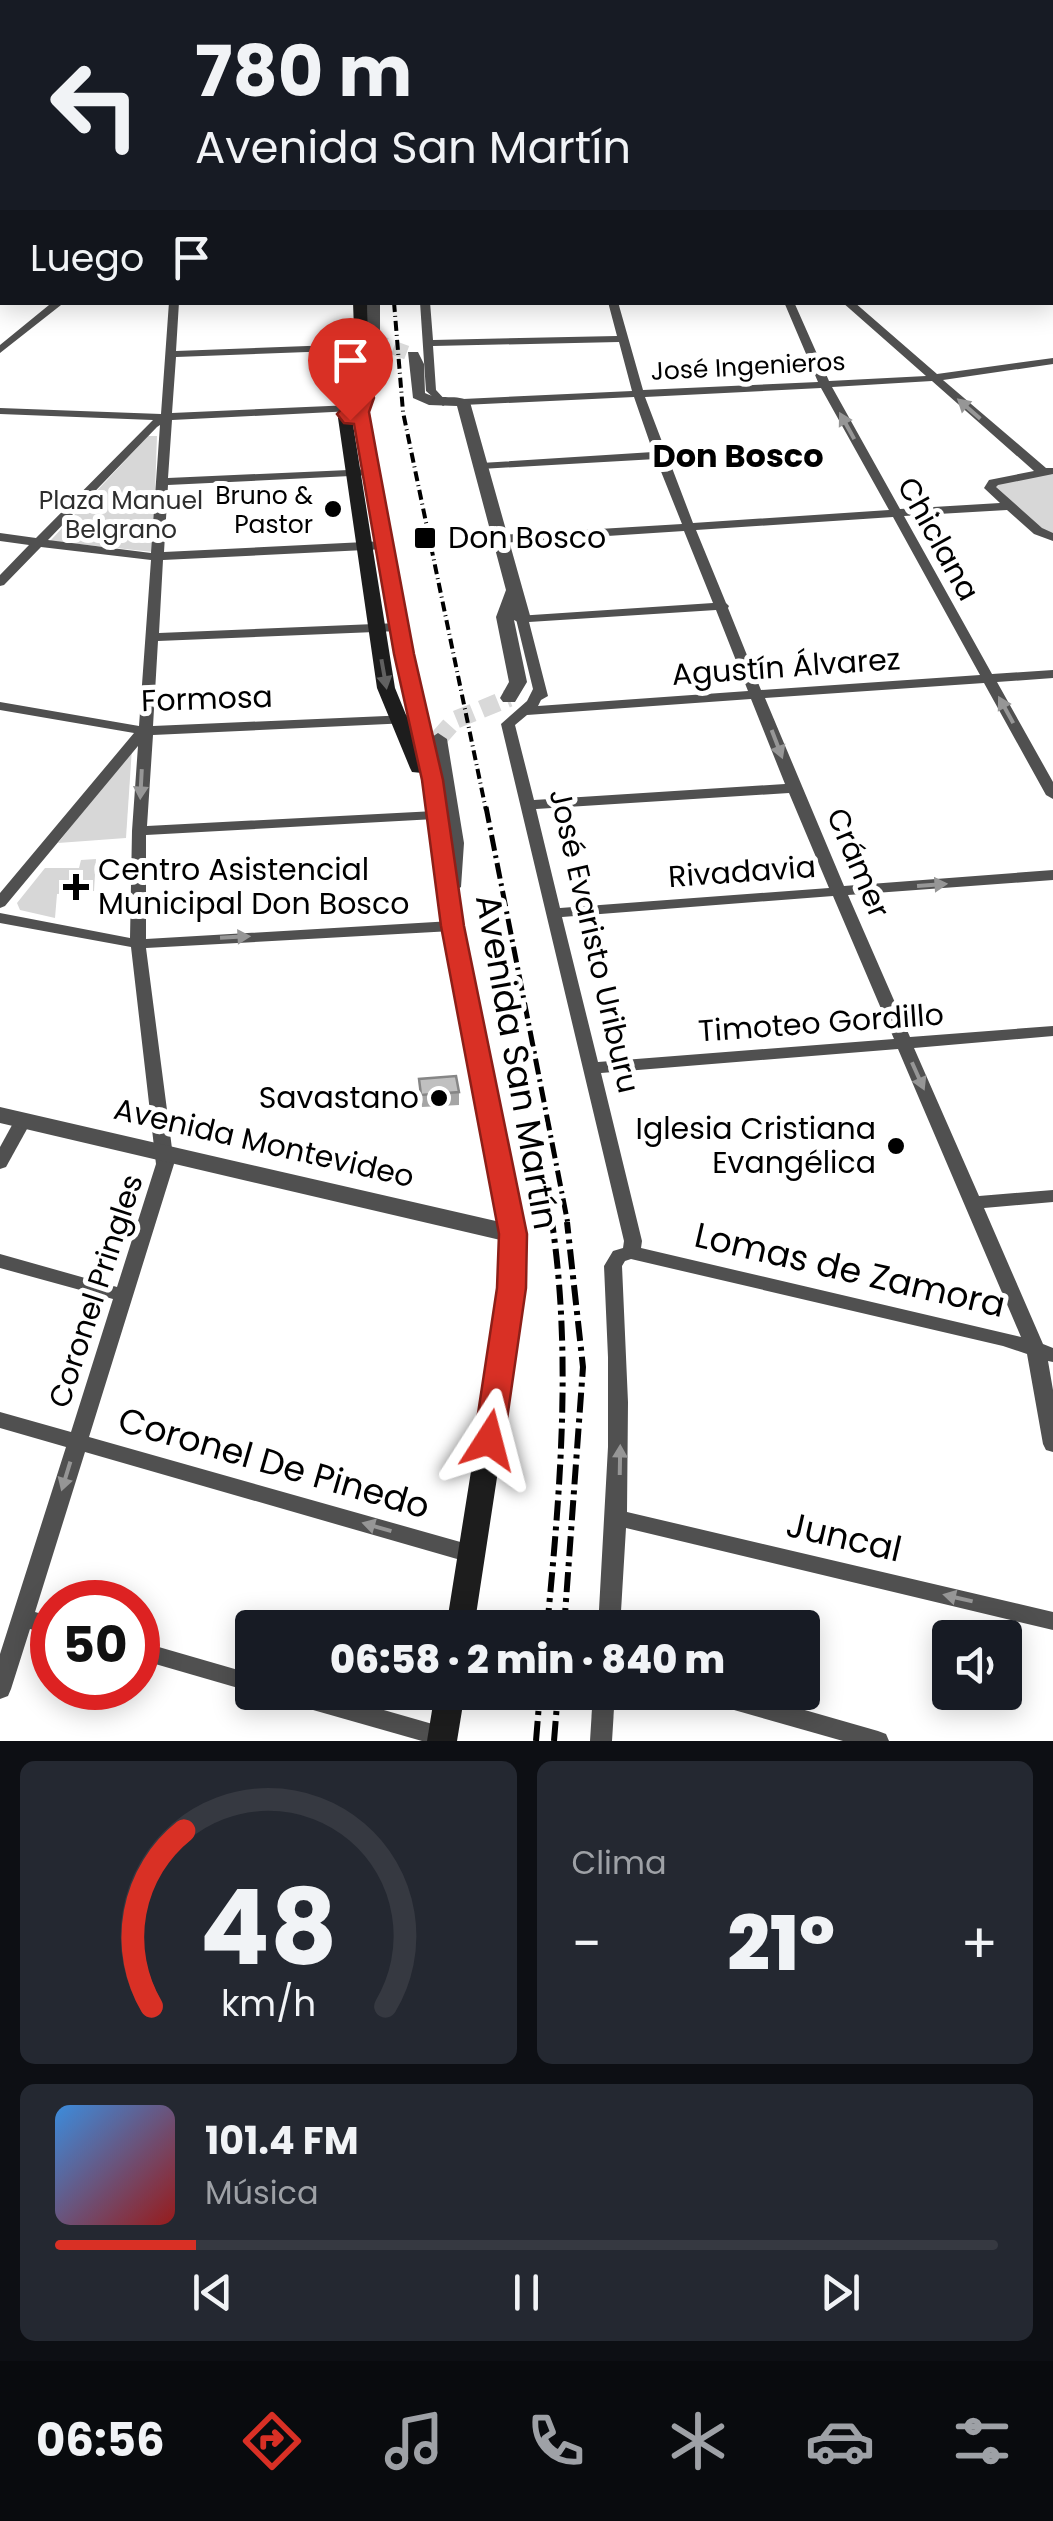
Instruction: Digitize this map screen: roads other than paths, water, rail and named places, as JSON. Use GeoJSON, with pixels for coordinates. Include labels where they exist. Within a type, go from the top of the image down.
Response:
{"type":"FeatureCollection","features":[{"type":"Feature","properties":{"kind":"main road","name":"Avenida San Martín"},"geometry":{"type":"LineString","coordinates":[[360,305],[367,344],[361,376],[365,398],[361,412],[399,627],[409,719],[432,780],[451,915],[513,1234],[507,1324],[463,1610]]}},
{"type":"Feature","properties":{"kind":"main road","name":"Avenida San Martín"},"geometry":{"type":"LineString","coordinates":[[361,376],[355,383],[349,413],[351,473],[386,688],[409,719]]}},
{"type":"Feature","properties":{"kind":"main road"},"geometry":{"type":"LineString","coordinates":[[349,413],[356,423],[360,450],[368,450]]}},
{"type":"Feature","properties":{"kind":"main road"},"geometry":{"type":"LineString","coordinates":[[442,1739],[447,1710]]}},
{"type":"Feature","properties":{"kind":"street"},"geometry":{"type":"LineString","coordinates":[[0,350],[56,305]]}},
{"type":"Feature","properties":{"kind":"street","name":"Coronel Pringles"},"geometry":{"type":"LineString","coordinates":[[0,1688],[166,1154],[138,944],[139,831],[174,305]]}},
{"type":"Feature","properties":{"kind":"street"},"geometry":{"type":"LineString","coordinates":[[170,354],[367,344],[374,305]]}},
{"type":"Feature","properties":{"kind":"street"},"geometry":{"type":"LineString","coordinates":[[425,305],[432,391],[443,403]]}},
{"type":"Feature","properties":{"kind":"street","name":"Crámer"},"geometry":{"type":"LineString","coordinates":[[614,305],[660,455],[794,788],[974,1203],[1045,1353],[1053,1444]]}},
{"type":"Feature","properties":{"kind":"street","name":"Chiclana"},"geometry":{"type":"LineString","coordinates":[[790,305],[825,386],[1053,795]]}},
{"type":"Feature","properties":{"kind":"street"},"geometry":{"type":"LineString","coordinates":[[850,305],[1048,472]]}},
{"type":"Feature","properties":{"kind":"street"},"geometry":{"type":"LineString","coordinates":[[427,343],[622,339]]}},
{"type":"Feature","properties":{"kind":"street"},"geometry":{"type":"LineString","coordinates":[[412,356],[417,364],[418,395],[443,403]]}},
{"type":"Feature","properties":{"kind":"street","name":"José Ingenieros"},"geometry":{"type":"LineString","coordinates":[[443,403],[934,379],[1053,361]]}},
{"type":"Feature","properties":{"kind":"street"},"geometry":{"type":"LineString","coordinates":[[463,402],[538,691],[557,708]]}},
{"type":"Feature","properties":{"kind":"street"},"geometry":{"type":"LineString","coordinates":[[0,411],[164,417],[349,413]]}},
{"type":"Feature","properties":{"kind":"street"},"geometry":{"type":"LineString","coordinates":[[0,582],[152,424],[164,417]]}},
{"type":"Feature","properties":{"kind":"street"},"geometry":{"type":"LineString","coordinates":[[481,466],[660,455]]}},
{"type":"Feature","properties":{"kind":"street"},"geometry":{"type":"LineString","coordinates":[[162,482],[371,472]]}},
{"type":"Feature","properties":{"kind":"street"},"geometry":{"type":"LineString","coordinates":[[1048,472],[993,482],[990,488],[1048,536]]}},
{"type":"Feature","properties":{"kind":"street"},"geometry":{"type":"LineString","coordinates":[[500,539],[1009,506]]}},
{"type":"Feature","properties":{"kind":"street"},"geometry":{"type":"LineString","coordinates":[[0,537],[158,558],[385,544]]}},
{"type":"Feature","properties":{"kind":"street"},"geometry":{"type":"LineString","coordinates":[[509,698],[518,682],[505,618],[514,590]]}},
{"type":"Feature","properties":{"kind":"street"},"geometry":{"type":"LineString","coordinates":[[522,619],[723,606]]}},
{"type":"Feature","properties":{"kind":"street"},"geometry":{"type":"LineString","coordinates":[[152,637],[399,627]]}},
{"type":"Feature","properties":{"kind":"street","name":"Agustín Álvarez"},"geometry":{"type":"LineString","coordinates":[[523,711],[1053,674]]}},
{"type":"Feature","properties":{"kind":"street","name":"José Evaristo Uriburu"},"geometry":{"type":"LineString","coordinates":[[538,691],[508,724],[531,804],[633,1240],[630,1252],[619,1256],[613,1266],[621,1372],[619,1518],[611,1610]]}},
{"type":"Feature","properties":{"kind":"street","name":"Formosa"},"geometry":{"type":"LineString","coordinates":[[0,706],[143,731],[409,719]]}},
{"type":"Feature","properties":{"kind":"street"},"geometry":{"type":"LineString","coordinates":[[0,903],[143,731]]}},
{"type":"Feature","properties":{"kind":"street"},"geometry":{"type":"LineString","coordinates":[[0,918],[138,944],[451,915],[454,844],[438,739]]}},
{"type":"Feature","properties":{"kind":"street"},"geometry":{"type":"LineString","coordinates":[[531,804],[794,788]]}},
{"type":"Feature","properties":{"kind":"street"},"geometry":{"type":"LineString","coordinates":[[139,831],[434,812]]}},
{"type":"Feature","properties":{"kind":"street","name":"Rivadavia"},"geometry":{"type":"LineString","coordinates":[[555,913],[1053,875]]}},
{"type":"Feature","properties":{"kind":"street","name":"Timoteo Gordillo"},"geometry":{"type":"LineString","coordinates":[[594,1068],[1053,1032]]}},
{"type":"Feature","properties":{"kind":"street"},"geometry":{"type":"LineString","coordinates":[[0,1163],[12,1118]]}},
{"type":"Feature","properties":{"kind":"street","name":"Avenida Montevideo"},"geometry":{"type":"LineString","coordinates":[[12,1118],[513,1234]]}},
{"type":"Feature","properties":{"kind":"street"},"geometry":{"type":"LineString","coordinates":[[974,1203],[1053,1196]]}},
{"type":"Feature","properties":{"kind":"street","name":"Lomas de Zamora"},"geometry":{"type":"LineString","coordinates":[[630,1252],[1004,1339],[1045,1353]]}},
{"type":"Feature","properties":{"kind":"street"},"geometry":{"type":"LineString","coordinates":[[0,1262],[123,1294]]}},
{"type":"Feature","properties":{"kind":"street","name":"Coronel De Pinedo"},"geometry":{"type":"LineString","coordinates":[[0,1420],[471,1554]]}},
{"type":"Feature","properties":{"kind":"street","name":"Juncal"},"geometry":{"type":"LineString","coordinates":[[619,1518],[1053,1621]]}},
{"type":"Feature","properties":{"kind":"street"},"geometry":{"type":"LineString","coordinates":[[22,1618],[30,1620]]}},
{"type":"Feature","properties":{"kind":"street"},"geometry":{"type":"LineString","coordinates":[[160,1656],[235,1678]]}},
{"type":"Feature","properties":{"kind":"street"},"geometry":{"type":"LineString","coordinates":[[345,1710],[442,1739]]}},
{"type":"Feature","properties":{"kind":"street"},"geometry":{"type":"LineString","coordinates":[[601,1741],[603,1710]]}},
{"type":"Feature","properties":{"kind":"street"},"geometry":{"type":"LineString","coordinates":[[769,1710],[878,1741]]}},
{"type":"Feature","properties":{"kind":"tunnel"},"geometry":{"type":"LineString","coordinates":[[373,340],[413,355]]}},
{"type":"Feature","properties":{"kind":"tunnel"},"geometry":{"type":"LineString","coordinates":[[438,739],[455,720],[509,698]]}},
{"type":"Feature","properties":{"kind":"railway"},"geometry":{"type":"LineString","coordinates":[[394,305],[403,412],[486,810]]}},
{"type":"Feature","properties":{"kind":"railway"},"geometry":{"type":"LineString","coordinates":[[486,807],[568,1224]]}},
{"type":"Feature","properties":{"kind":"railway"},"geometry":{"type":"LineString","coordinates":[[550,1209],[552,1224]]}},
{"type":"Feature","properties":{"kind":"railway"},"geometry":{"type":"LineString","coordinates":[[549,1610],[560,1475],[563,1374],[552,1222]]}},
{"type":"Feature","properties":{"kind":"railway"},"geometry":{"type":"LineString","coordinates":[[565,1610],[583,1367],[567,1222]]}},
{"type":"Feature","properties":{"kind":"railway"},"geometry":{"type":"LineString","coordinates":[[536,1741],[539,1710]]}},
{"type":"Feature","properties":{"kind":"railway"},"geometry":{"type":"LineString","coordinates":[[554,1741],[557,1710]]}},
{"type":"Feature","properties":{"kind":"place","name":"Bruno & Pastor"},"geometry":{"type":"Point","coordinates":[333,509]}},
{"type":"Feature","properties":{"kind":"place","name":"Don Bosco"},"geometry":{"type":"Point","coordinates":[425,538]}},
{"type":"Feature","properties":{"kind":"place","name":"Centro Asistencial Municipal Don Bosco"},"geometry":{"type":"Point","coordinates":[76,887]}},
{"type":"Feature","properties":{"kind":"place","name":"Savastano"},"geometry":{"type":"Point","coordinates":[439,1098]}},
{"type":"Feature","properties":{"kind":"place","name":"Iglesia Cristiana Evangélica"},"geometry":{"type":"Point","coordinates":[896,1146]}},
{"type":"Feature","properties":{"kind":"district","name":"Don Bosco"},"geometry":{"type":"Point","coordinates":[738,456]}},
{"type":"Feature","properties":{"kind":"park label","name":"Plaza Manuel Belgrano"},"geometry":{"type":"Point","coordinates":[121,514]}}]}
